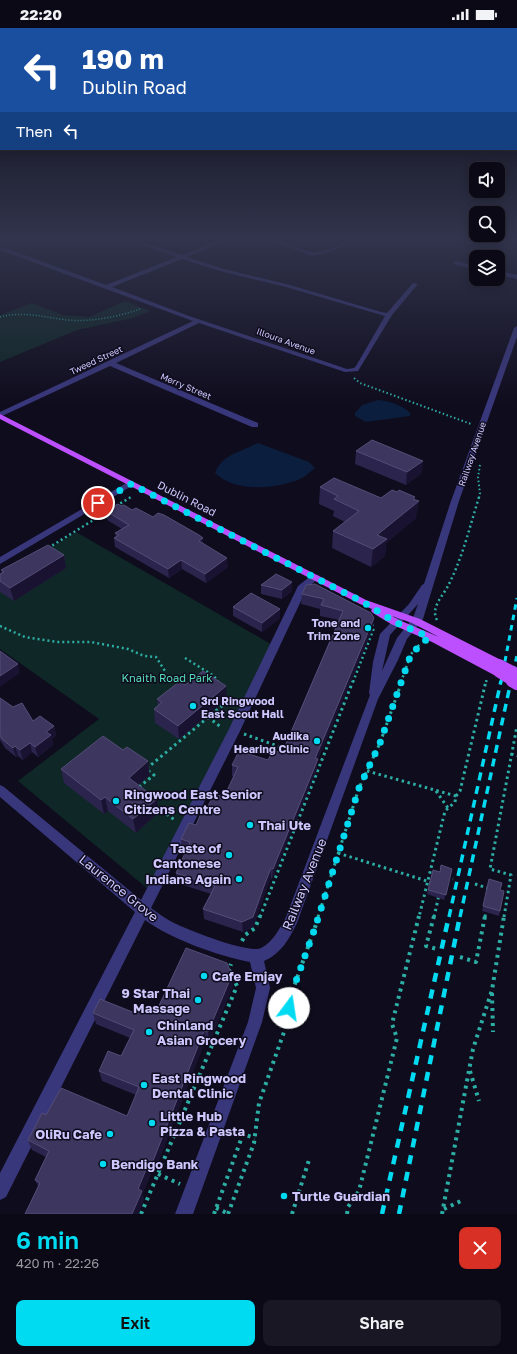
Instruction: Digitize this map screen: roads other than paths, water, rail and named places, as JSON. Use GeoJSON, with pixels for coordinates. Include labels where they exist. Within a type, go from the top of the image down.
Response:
{"type":"FeatureCollection","features":[{"type":"Feature","properties":{"kind":"main road","name":"Dublin Road"},"geometry":{"type":"LineString","coordinates":[[0,416],[363,602],[398,619],[413,624],[498,668],[517,673]]}},
{"type":"Feature","properties":{"kind":"main road","name":"Dublin Road"},"geometry":{"type":"LineString","coordinates":[[498,668],[517,684]]}},
{"type":"Feature","properties":{"kind":"street","name":"Illoura Avenue"},"geometry":{"type":"LineString","coordinates":[[124,293],[340,370],[352,371],[359,367],[389,315]]}},
{"type":"Feature","properties":{"kind":"street"},"geometry":{"type":"LineString","coordinates":[[312,293],[380,314],[389,315],[407,293]]}},
{"type":"Feature","properties":{"kind":"street","name":"Tweed Street"},"geometry":{"type":"LineString","coordinates":[[0,416],[199,321]]}},
{"type":"Feature","properties":{"kind":"street","name":"Railway Avenue"},"geometry":{"type":"LineString","coordinates":[[255,956],[266,953],[276,945],[292,919],[373,699],[393,660],[402,638],[413,624],[422,608],[455,501],[517,328]]}},
{"type":"Feature","properties":{"kind":"street","name":"Merry Street"},"geometry":{"type":"LineString","coordinates":[[110,363],[255,425]]}},
{"type":"Feature","properties":{"kind":"street"},"geometry":{"type":"LineString","coordinates":[[0,561],[131,484]]}},
{"type":"Feature","properties":{"kind":"street"},"geometry":{"type":"LineString","coordinates":[[0,1191],[234,731],[304,586],[315,577]]}},
{"type":"Feature","properties":{"kind":"street","name":"Railway Avenue"},"geometry":{"type":"LineString","coordinates":[[373,699],[379,656],[385,634],[415,602],[430,580]]}},
{"type":"Feature","properties":{"kind":"street","name":"Laurence Grove"},"geometry":{"type":"LineString","coordinates":[[0,790],[142,910],[168,927],[237,952],[255,956]]}},
{"type":"Feature","properties":{"kind":"street"},"geometry":{"type":"LineString","coordinates":[[184,1214],[255,1022],[263,988],[260,971],[255,956]]}},
{"type":"Feature","properties":{"kind":"water"},"geometry":{"type":"Polygon","coordinates":[[[378,400],[391,402],[400,406],[410,413],[410,416],[366,422],[355,416],[355,413],[362,405],[378,400]]]}},
{"type":"Feature","properties":{"kind":"water"},"geometry":{"type":"Polygon","coordinates":[[[258,443],[309,462],[315,468],[300,479],[268,487],[233,484],[215,473],[224,460],[228,457],[258,443]]]}},
{"type":"Feature","properties":{"kind":"railway"},"geometry":{"type":"LineString","coordinates":[[501,682],[517,598]]}},
{"type":"Feature","properties":{"kind":"railway"},"geometry":{"type":"LineString","coordinates":[[511,682],[517,655]]}},
{"type":"Feature","properties":{"kind":"railway"},"geometry":{"type":"LineString","coordinates":[[449,917],[501,681]]}},
{"type":"Feature","properties":{"kind":"railway"},"geometry":{"type":"LineString","coordinates":[[460,917],[511,681]]}},
{"type":"Feature","properties":{"kind":"railway"},"geometry":{"type":"LineString","coordinates":[[382,1214],[449,916]]}},
{"type":"Feature","properties":{"kind":"railway"},"geometry":{"type":"LineString","coordinates":[[399,1214],[460,916]]}},
{"type":"Feature","properties":{"kind":"place","name":"Tone and Trim Zone"},"geometry":{"type":"Point","coordinates":[368,628]}},
{"type":"Feature","properties":{"kind":"place","name":"3rd Ringwood East Scout Hall"},"geometry":{"type":"Point","coordinates":[193,706]}},
{"type":"Feature","properties":{"kind":"place","name":"Audika Hearing Clinic"},"geometry":{"type":"Point","coordinates":[317,741]}},
{"type":"Feature","properties":{"kind":"place","name":"Ringwood East Senior Citizens Centre"},"geometry":{"type":"Point","coordinates":[116,801]}},
{"type":"Feature","properties":{"kind":"place","name":"Thai Ute"},"geometry":{"type":"Point","coordinates":[250,825]}},
{"type":"Feature","properties":{"kind":"place","name":"Taste of Cantonese"},"geometry":{"type":"Point","coordinates":[229,855]}},
{"type":"Feature","properties":{"kind":"place","name":"Indians Again"},"geometry":{"type":"Point","coordinates":[239,879]}},
{"type":"Feature","properties":{"kind":"place","name":"Cafe Emjay"},"geometry":{"type":"Point","coordinates":[204,976]}},
{"type":"Feature","properties":{"kind":"place","name":"9 Star Thai Massage"},"geometry":{"type":"Point","coordinates":[198,1000]}},
{"type":"Feature","properties":{"kind":"place","name":"Chinland Asian Grocery"},"geometry":{"type":"Point","coordinates":[149,1032]}},
{"type":"Feature","properties":{"kind":"place","name":"East Ringwood Dental Clinic"},"geometry":{"type":"Point","coordinates":[144,1085]}},
{"type":"Feature","properties":{"kind":"place","name":"Little Hub Pizza & Pasta"},"geometry":{"type":"Point","coordinates":[152,1123]}},
{"type":"Feature","properties":{"kind":"place","name":"OliRu Cafe"},"geometry":{"type":"Point","coordinates":[110,1134]}},
{"type":"Feature","properties":{"kind":"place","name":"Bendigo Bank"},"geometry":{"type":"Point","coordinates":[103,1164]}},
{"type":"Feature","properties":{"kind":"place","name":"Turtle Guardian"},"geometry":{"type":"Point","coordinates":[284,1196]}},
{"type":"Feature","properties":{"kind":"park label","name":"Knaith Road Park"},"geometry":{"type":"Point","coordinates":[167,677]}}]}
